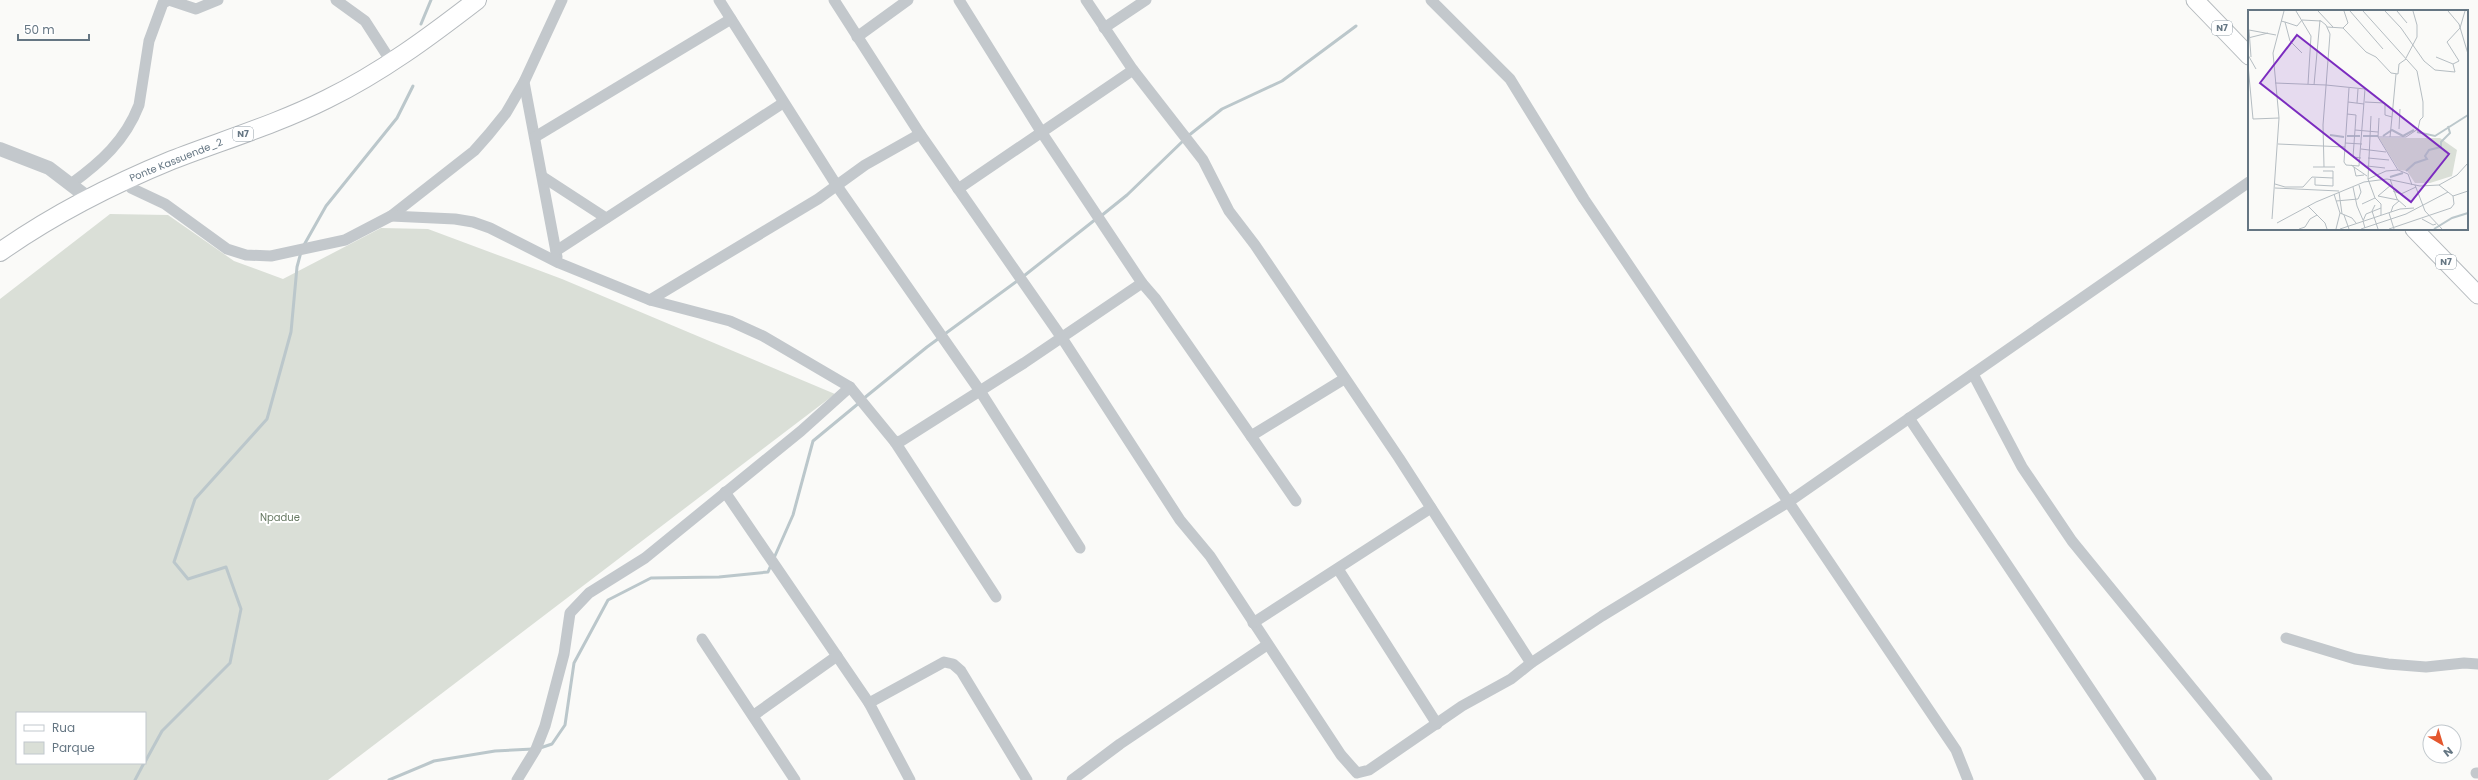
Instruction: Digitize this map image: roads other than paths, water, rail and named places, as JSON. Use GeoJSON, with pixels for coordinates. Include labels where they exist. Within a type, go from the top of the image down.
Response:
{"type":"FeatureCollection","features":[{"type":"Feature","properties":{"kind":"highway","name":"Ponte Kassuende_2"},"geometry":{"type":"LineString","coordinates":[[0,252],[33,228],[88,197],[125,180],[295,114],[326,100],[392,63],[477,0]]}},
{"type":"Feature","properties":{"kind":"main road","name":"N7"},"geometry":{"type":"LineString","coordinates":[[2195,0],[2248,55]]}},
{"type":"Feature","properties":{"kind":"main road","name":"N7"},"geometry":{"type":"LineString","coordinates":[[2415,230],[2478,296]]}},
{"type":"Feature","properties":{"kind":"street"},"geometry":{"type":"LineString","coordinates":[[71,184],[110,154],[128,128],[139,105],[149,41],[163,3],[169,0],[196,9],[218,0]]}},
{"type":"Feature","properties":{"kind":"street"},"geometry":{"type":"LineString","coordinates":[[125,180],[131,188],[165,204],[227,249],[246,255],[271,256],[345,240],[391,216],[474,151],[506,113],[524,82],[562,0]]}},
{"type":"Feature","properties":{"kind":"street"},"geometry":{"type":"LineString","coordinates":[[719,0],[837,186],[980,392],[1080,548]]}},
{"type":"Feature","properties":{"kind":"street"},"geometry":{"type":"LineString","coordinates":[[834,0],[920,134],[1062,338],[1180,520],[1210,556],[1267,645],[1341,755],[1357,773],[1369,770],[1437,724],[1511,679],[1531,663],[1602,616],[1790,501],[2248,183]]}},
{"type":"Feature","properties":{"kind":"street"},"geometry":{"type":"LineString","coordinates":[[857,37],[908,0]]}},
{"type":"Feature","properties":{"kind":"street"},"geometry":{"type":"LineString","coordinates":[[959,0],[1042,133],[1142,283],[1155,298],[1296,501]]}},
{"type":"Feature","properties":{"kind":"street"},"geometry":{"type":"LineString","coordinates":[[1086,0],[1133,70],[1203,160],[1217,190],[1238,226],[1263,258],[1431,508],[1531,663]]}},
{"type":"Feature","properties":{"kind":"street"},"geometry":{"type":"LineString","coordinates":[[1104,28],[1146,0]]}},
{"type":"Feature","properties":{"kind":"street"},"geometry":{"type":"LineString","coordinates":[[1431,0],[1510,80],[1588,205],[1790,501],[1956,750],[1968,780]]}},
{"type":"Feature","properties":{"kind":"street"},"geometry":{"type":"LineString","coordinates":[[338,1],[365,22],[392,63]]}},
{"type":"Feature","properties":{"kind":"street"},"geometry":{"type":"LineString","coordinates":[[535,137],[731,19]]}},
{"type":"Feature","properties":{"kind":"street"},"geometry":{"type":"LineString","coordinates":[[958,189],[1133,70]]}},
{"type":"Feature","properties":{"kind":"street"},"geometry":{"type":"LineString","coordinates":[[524,82],[559,263]]}},
{"type":"Feature","properties":{"kind":"street"},"geometry":{"type":"LineString","coordinates":[[556,251],[783,103]]}},
{"type":"Feature","properties":{"kind":"street"},"geometry":{"type":"LineString","coordinates":[[650,300],[761,235],[837,186],[865,165],[920,134]]}},
{"type":"Feature","properties":{"kind":"street"},"geometry":{"type":"LineString","coordinates":[[0,148],[49,168],[88,197]]}},
{"type":"Feature","properties":{"kind":"street"},"geometry":{"type":"LineString","coordinates":[[543,177],[606,218]]}},
{"type":"Feature","properties":{"kind":"street"},"geometry":{"type":"LineString","coordinates":[[391,216],[473,222],[490,228],[559,263],[650,300],[737,324],[762,336],[850,387],[895,442],[996,597]]}},
{"type":"Feature","properties":{"kind":"street"},"geometry":{"type":"LineString","coordinates":[[895,442],[901,441],[980,392],[1142,283]]}},
{"type":"Feature","properties":{"kind":"street"},"geometry":{"type":"LineString","coordinates":[[1973,374],[2022,467],[2072,541],[2267,780]]}},
{"type":"Feature","properties":{"kind":"street"},"geometry":{"type":"LineString","coordinates":[[1251,436],[1344,379]]}},
{"type":"Feature","properties":{"kind":"street"},"geometry":{"type":"LineString","coordinates":[[517,780],[536,749],[545,726],[564,654],[570,613],[589,593],[645,558],[801,431],[850,387]]}},
{"type":"Feature","properties":{"kind":"street"},"geometry":{"type":"LineString","coordinates":[[1909,418],[2150,780]]}},
{"type":"Feature","properties":{"kind":"street"},"geometry":{"type":"LineString","coordinates":[[725,492],[869,703],[910,780]]}},
{"type":"Feature","properties":{"kind":"street"},"geometry":{"type":"LineString","coordinates":[[1253,623],[1431,508]]}},
{"type":"Feature","properties":{"kind":"street"},"geometry":{"type":"LineString","coordinates":[[1338,569],[1437,724]]}},
{"type":"Feature","properties":{"kind":"street"},"geometry":{"type":"LineString","coordinates":[[2286,638],[2354,659],[2388,664],[2426,667],[2464,663],[2478,664]]}},
{"type":"Feature","properties":{"kind":"street"},"geometry":{"type":"LineString","coordinates":[[702,639],[796,780]]}},
{"type":"Feature","properties":{"kind":"street"},"geometry":{"type":"LineString","coordinates":[[1072,780],[1120,744],[1267,645]]}},
{"type":"Feature","properties":{"kind":"street"},"geometry":{"type":"LineString","coordinates":[[754,715],[837,656]]}},
{"type":"Feature","properties":{"kind":"street"},"geometry":{"type":"LineString","coordinates":[[869,703],[934,666],[944,662],[952,664],[961,671],[1027,780]]}},
{"type":"Feature","properties":{"kind":"waterway"},"geometry":{"type":"LineString","coordinates":[[421,24],[431,0]]}},
{"type":"Feature","properties":{"kind":"waterway"},"geometry":{"type":"LineString","coordinates":[[1188,136],[1222,109],[1282,81],[1356,26]]}},
{"type":"Feature","properties":{"kind":"waterway"},"geometry":{"type":"LineString","coordinates":[[304,245],[326,206],[397,118],[413,86]]}},
{"type":"Feature","properties":{"kind":"waterway"},"geometry":{"type":"LineString","coordinates":[[1101,216],[1127,195],[1184,140]]}},
{"type":"Feature","properties":{"kind":"waterway"},"geometry":{"type":"LineString","coordinates":[[863,399],[927,347],[1020,279],[1096,219]]}},
{"type":"Feature","properties":{"kind":"waterway"},"geometry":{"type":"LineString","coordinates":[[146,760],[162,731],[230,663],[241,609],[226,567],[188,579],[174,562],[195,499],[267,419],[291,332],[297,267],[301,252]]}},
{"type":"Feature","properties":{"kind":"waterway"},"geometry":{"type":"LineString","coordinates":[[774,558],[793,515],[813,441],[859,403]]}},
{"type":"Feature","properties":{"kind":"waterway"},"geometry":{"type":"LineString","coordinates":[[540,748],[552,744],[565,725],[574,663],[608,600],[651,578],[719,577],[768,572],[771,565]]}},
{"type":"Feature","properties":{"kind":"waterway"},"geometry":{"type":"LineString","coordinates":[[389,780],[434,761],[495,751],[533,749]]}},
{"type":"Feature","properties":{"kind":"waterway"},"geometry":{"type":"LineString","coordinates":[[135,780],[143,764]]}},
{"type":"Feature","properties":{"kind":"park label","name":"Npadue"},"geometry":{"type":"Point","coordinates":[280,517]}}]}
